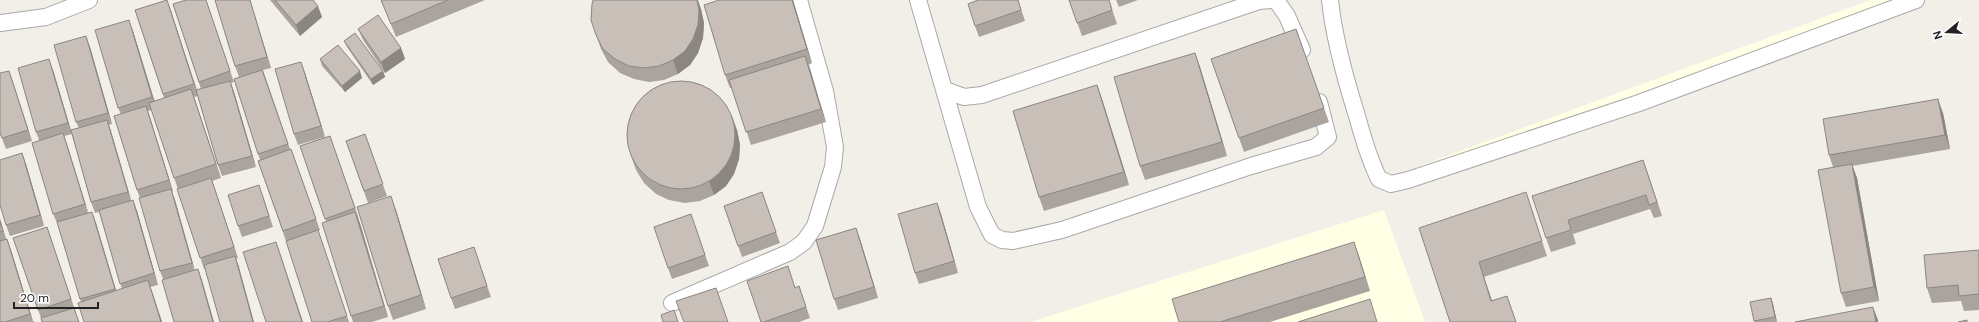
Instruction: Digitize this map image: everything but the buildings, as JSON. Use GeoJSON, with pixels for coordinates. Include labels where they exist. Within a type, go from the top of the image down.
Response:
{"type":"FeatureCollection","features":[{"type":"Feature","properties":{"kind":"lane"},"geometry":{"type":"LineString","coordinates":[[0,23],[46,17],[89,0]]}},
{"type":"Feature","properties":{"kind":"lane"},"geometry":{"type":"LineString","coordinates":[[672,303],[790,252],[804,242],[815,226],[833,167],[835,147],[825,91],[799,0]]}},
{"type":"Feature","properties":{"kind":"lane"},"geometry":{"type":"LineString","coordinates":[[918,0],[978,207],[992,235],[1002,240],[1013,241],[1062,230],[1251,166],[1316,147],[1328,137],[1314,86]]}},
{"type":"Feature","properties":{"kind":"lane"},"geometry":{"type":"LineString","coordinates":[[945,90],[964,97],[982,94],[1259,1],[1271,0]]}},
{"type":"Feature","properties":{"kind":"lane"},"geometry":{"type":"LineString","coordinates":[[1276,0],[1287,16],[1309,64]]}},
{"type":"Feature","properties":{"kind":"lane"},"geometry":{"type":"LineString","coordinates":[[1330,0],[1332,22],[1347,84],[1371,162],[1379,179],[1391,184],[1408,180],[1639,103],[1916,0]]}},
{"type":"Feature","properties":{"kind":"shaded area"},"geometry":{"type":"Polygon","coordinates":[[[1870,0],[1900,0],[1792,51],[1376,182],[1870,0]]]}},
{"type":"Feature","properties":{"kind":"shaded area"},"geometry":{"type":"Polygon","coordinates":[[[1384,210],[1425,322],[1030,322],[1384,210]]]}}]}
